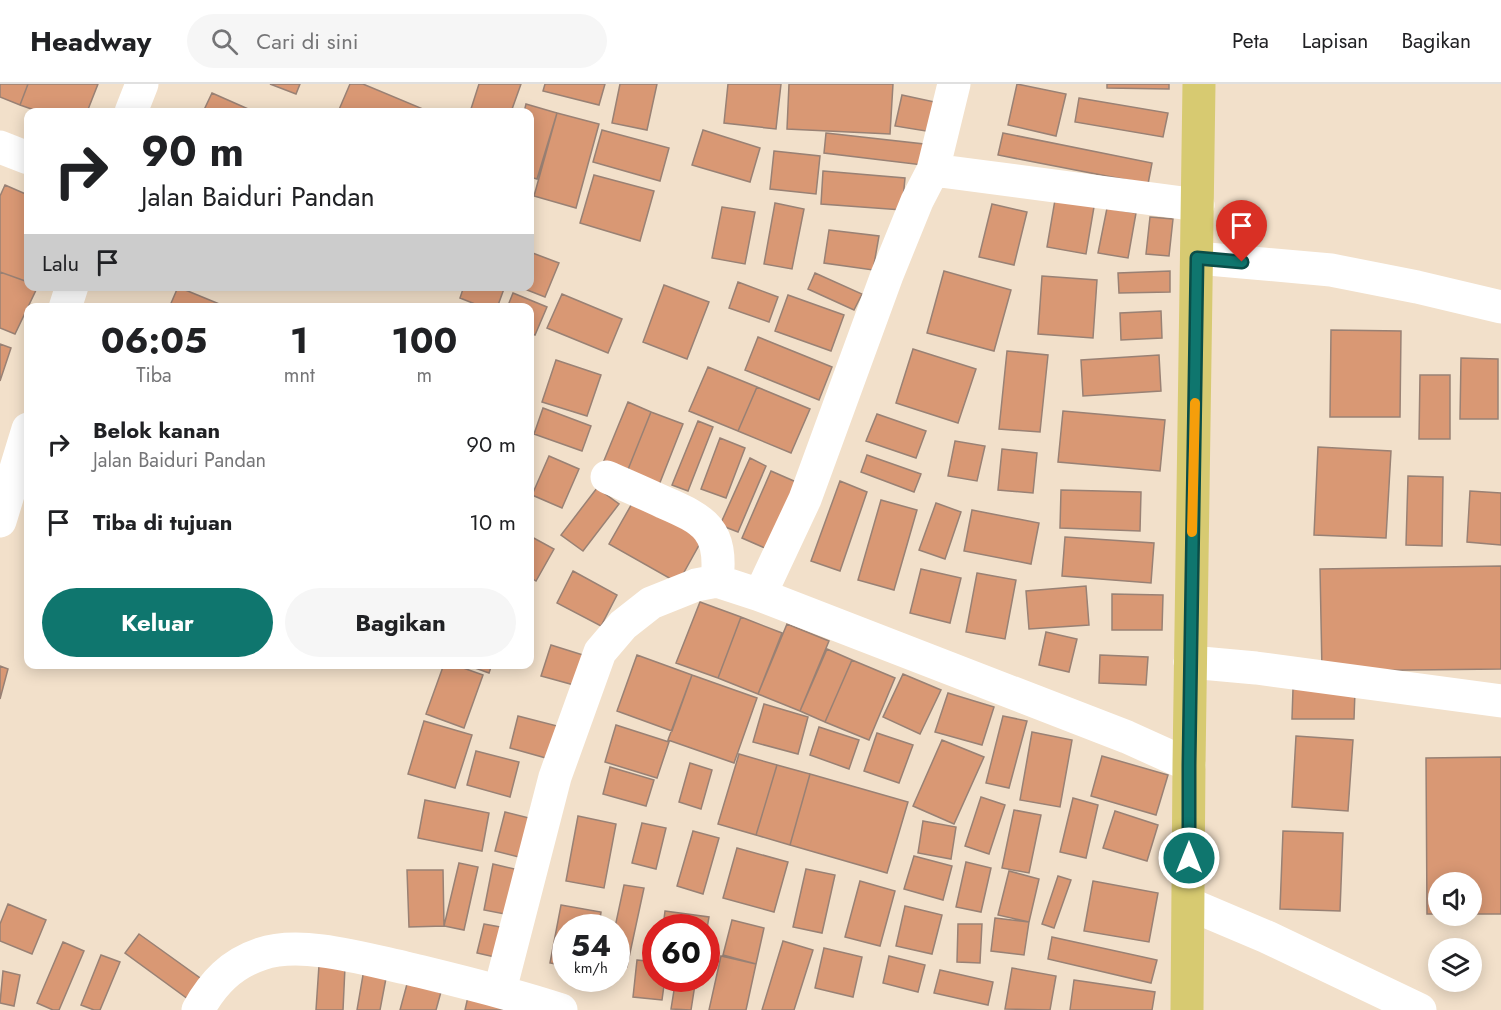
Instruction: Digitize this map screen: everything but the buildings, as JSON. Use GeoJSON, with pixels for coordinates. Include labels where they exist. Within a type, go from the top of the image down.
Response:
{"type":"FeatureCollection","features":[{"type":"Feature","properties":{"kind":"main road"},"geometry":{"type":"LineString","coordinates":[[1187,1010],[1199,84]]}},
{"type":"Feature","properties":{"kind":"street"},"geometry":{"type":"LineString","coordinates":[[133,108],[142,84]]}},
{"type":"Feature","properties":{"kind":"street"},"geometry":{"type":"LineString","coordinates":[[760,595],[805,499],[887,275],[917,201],[933,170],[954,84]]}},
{"type":"Feature","properties":{"kind":"street"},"geometry":{"type":"LineString","coordinates":[[0,147],[24,156]]}},
{"type":"Feature","properties":{"kind":"street"},"geometry":{"type":"LineString","coordinates":[[933,170],[1198,205]]}},
{"type":"Feature","properties":{"kind":"street"},"geometry":{"type":"LineString","coordinates":[[1197,258],[1331,270],[1501,307]]}},
{"type":"Feature","properties":{"kind":"street"},"geometry":{"type":"LineString","coordinates":[[0,521],[16,444]]}},
{"type":"Feature","properties":{"kind":"street"},"geometry":{"type":"LineString","coordinates":[[607,477],[693,515],[709,528],[718,548],[720,562],[717,581]]}},
{"type":"Feature","properties":{"kind":"street"},"geometry":{"type":"LineString","coordinates":[[500,990],[555,777],[600,652],[622,625],[651,603],[696,585],[717,581],[760,595],[1127,737],[1189,765]]}},
{"type":"Feature","properties":{"kind":"street"},"geometry":{"type":"LineString","coordinates":[[1190,662],[1256,668],[1501,701]]}},
{"type":"Feature","properties":{"kind":"street"},"geometry":{"type":"LineString","coordinates":[[1189,904],[1267,937],[1420,1010]]}},
{"type":"Feature","properties":{"kind":"street"},"geometry":{"type":"LineString","coordinates":[[198,1010],[209,991],[230,969],[262,953],[291,948],[322,951],[382,963],[500,990],[561,1010]]}},
{"type":"Feature","properties":{"kind":"slow traffic"},"geometry":{"type":"LineString","coordinates":[[1192,532],[1195,403]]}},
{"type":"Feature","properties":{"kind":"route"},"geometry":{"type":"LineString","coordinates":[[1189,858],[1197,258],[1242,262]]}}]}
